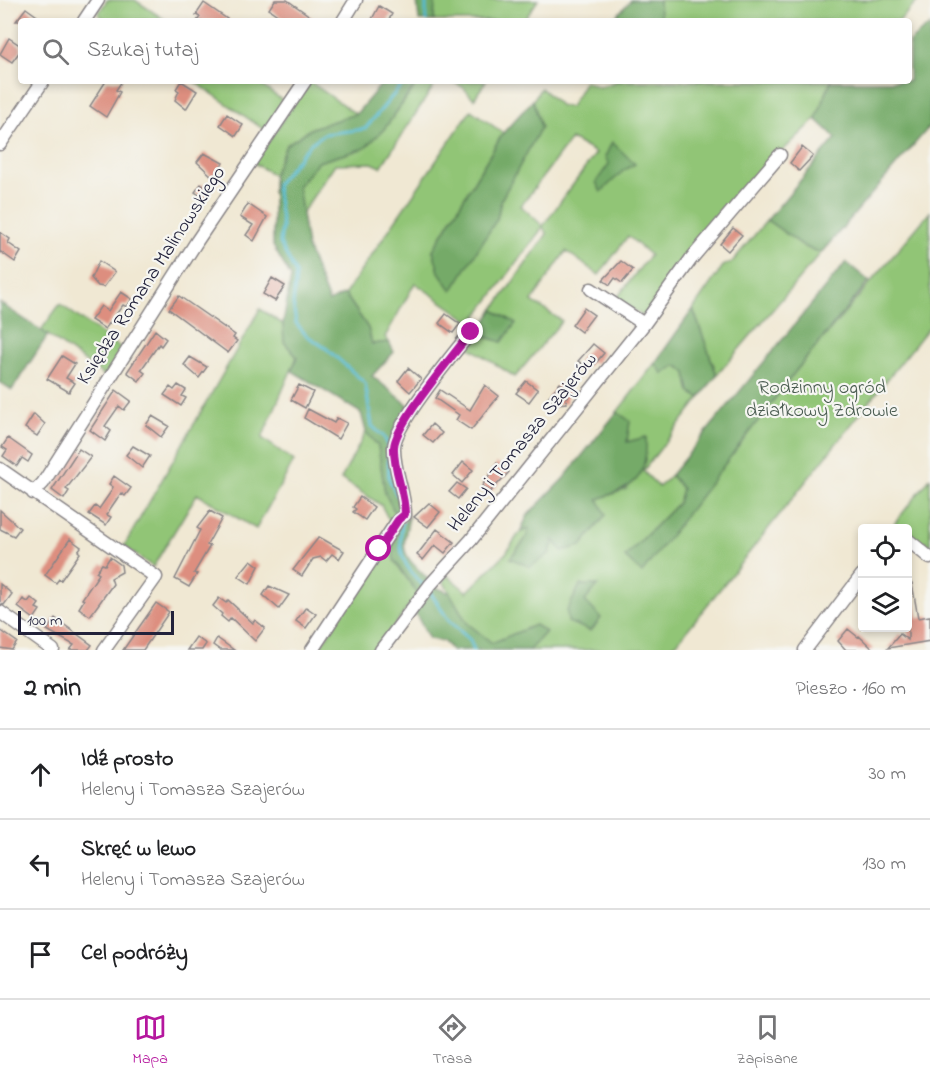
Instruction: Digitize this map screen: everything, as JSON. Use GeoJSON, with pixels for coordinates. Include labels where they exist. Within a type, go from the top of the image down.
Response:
{"type":"FeatureCollection","features":[{"type":"Feature","properties":{"kind":"street"},"geometry":{"type":"LineString","coordinates":[[86,18],[98,0]]}},
{"type":"Feature","properties":{"kind":"street"},"geometry":{"type":"LineString","coordinates":[[345,18],[356,0]]}},
{"type":"Feature","properties":{"kind":"street"},"geometry":{"type":"LineString","coordinates":[[0,144],[42,84]]}},
{"type":"Feature","properties":{"kind":"street","name":"Księdza Romana Malinowskiego"},"geometry":{"type":"LineString","coordinates":[[33,493],[43,483],[191,250],[303,84]]}},
{"type":"Feature","properties":{"kind":"street","name":"Heleny i Tomasza Szajerów"},"geometry":{"type":"LineString","coordinates":[[381,650],[430,585],[471,540],[644,324],[691,259],[780,156]]}},
{"type":"Feature","properties":{"kind":"street"},"geometry":{"type":"LineString","coordinates":[[591,289],[644,324]]}},
{"type":"Feature","properties":{"kind":"street"},"geometry":{"type":"LineString","coordinates":[[312,650],[398,520],[405,514],[394,459],[394,442],[421,398],[471,332]]}},
{"type":"Feature","properties":{"kind":"street"},"geometry":{"type":"LineString","coordinates":[[0,469],[156,577],[104,650]]}},
{"type":"Feature","properties":{"kind":"street"},"geometry":{"type":"LineString","coordinates":[[912,543],[930,558]]}},
{"type":"Feature","properties":{"kind":"street"},"geometry":{"type":"LineString","coordinates":[[805,650],[860,578]]}},
{"type":"Feature","properties":{"kind":"street"},"geometry":{"type":"LineString","coordinates":[[0,612],[53,650]]}},
{"type":"Feature","properties":{"kind":"green space"},"geometry":{"type":"Polygon","coordinates":[[[107,0],[135,0],[162,18],[103,18],[98,14],[107,0]]]}},
{"type":"Feature","properties":{"kind":"green space"},"geometry":{"type":"Polygon","coordinates":[[[417,0],[435,0],[434,18],[419,18],[417,0]]]}},
{"type":"Feature","properties":{"kind":"green space"},"geometry":{"type":"Polygon","coordinates":[[[435,0],[538,0],[526,18],[434,18],[435,0]]]}},
{"type":"Feature","properties":{"kind":"green space"},"geometry":{"type":"Polygon","coordinates":[[[631,0],[659,0],[660,18],[615,18],[631,0]]]}},
{"type":"Feature","properties":{"kind":"green space"},"geometry":{"type":"Polygon","coordinates":[[[659,0],[919,0],[902,18],[660,18],[659,0]]]}},
{"type":"Feature","properties":{"kind":"green space"},"geometry":{"type":"Polygon","coordinates":[[[930,25],[930,126],[821,253],[805,247],[767,220],[836,138],[816,119],[830,84],[912,84],[912,40],[930,25]]]}},
{"type":"Feature","properties":{"kind":"green space"},"geometry":{"type":"Polygon","coordinates":[[[198,84],[259,84],[285,102],[266,131],[198,84]]]}},
{"type":"Feature","properties":{"kind":"green space"},"geometry":{"type":"Polygon","coordinates":[[[307,84],[313,84],[356,114],[312,128],[286,145],[273,175],[254,163],[307,84]]]}},
{"type":"Feature","properties":{"kind":"green space"},"geometry":{"type":"Polygon","coordinates":[[[381,84],[416,84],[385,128],[365,148],[318,162],[298,186],[307,247],[329,302],[345,294],[368,328],[372,344],[389,342],[394,352],[372,376],[411,407],[395,433],[402,509],[395,513],[385,493],[378,446],[366,432],[361,413],[292,371],[297,357],[284,342],[283,324],[291,277],[273,246],[273,175],[286,145],[312,128],[356,114],[381,84]]]}},
{"type":"Feature","properties":{"kind":"green space"},"geometry":{"type":"Polygon","coordinates":[[[417,84],[435,84],[381,167],[372,163],[335,164],[302,213],[298,186],[318,162],[365,148],[385,128],[417,84]]]}},
{"type":"Feature","properties":{"kind":"green space"},"geometry":{"type":"Polygon","coordinates":[[[457,84],[484,84],[474,99],[457,84]]]}},
{"type":"Feature","properties":{"kind":"green space"},"geometry":{"type":"Polygon","coordinates":[[[583,84],[599,87],[608,84],[830,84],[816,119],[754,178],[644,317],[616,299],[650,255],[628,236],[599,275],[566,251],[532,301],[562,321],[515,377],[466,345],[477,334],[502,342],[515,323],[493,310],[547,234],[543,227],[471,322],[415,283],[385,337],[389,342],[372,344],[368,328],[345,294],[471,110],[503,133],[433,250],[497,219],[501,200],[541,127],[533,100],[541,88],[561,106],[570,107],[583,84]],[[571,139],[521,206],[543,226],[596,153],[571,139]]]}},
{"type":"Feature","properties":{"kind":"green space"},"geometry":{"type":"Polygon","coordinates":[[[533,100],[541,127],[501,200],[497,219],[452,291],[439,272],[433,250],[503,133],[533,100]]]}},
{"type":"Feature","properties":{"kind":"green space"},"geometry":{"type":"Polygon","coordinates":[[[612,142],[635,164],[623,171],[601,192],[596,182],[609,164],[605,157],[612,142]]]}},
{"type":"Feature","properties":{"kind":"green space","name":"Rodzinny ogród działkowy Zdrowie"},"geometry":{"type":"Polygon","coordinates":[[[930,212],[930,326],[677,643],[665,650],[529,650],[546,632],[535,625],[492,643],[467,623],[443,581],[447,575],[467,592],[506,553],[520,532],[530,529],[525,540],[510,558],[549,554],[555,539],[598,499],[627,489],[646,438],[626,442],[629,421],[617,412],[655,363],[663,374],[676,365],[686,373],[690,392],[700,398],[643,471],[659,487],[671,475],[682,489],[678,503],[625,557],[642,572],[795,372],[930,212]]]}},
{"type":"Feature","properties":{"kind":"green space"},"geometry":{"type":"Polygon","coordinates":[[[767,220],[805,247],[821,253],[717,375],[693,309],[723,266],[732,262],[767,220]]]}},
{"type":"Feature","properties":{"kind":"green space"},"geometry":{"type":"Polygon","coordinates":[[[846,262],[869,281],[795,372],[642,573],[625,557],[678,503],[682,489],[671,475],[846,262]]]}},
{"type":"Feature","properties":{"kind":"green space"},"geometry":{"type":"Polygon","coordinates":[[[0,303],[48,335],[12,390],[0,382],[0,303]]]}},
{"type":"Feature","properties":{"kind":"green space"},"geometry":{"type":"Polygon","coordinates":[[[60,304],[122,349],[106,377],[41,330],[60,304]]]}},
{"type":"Feature","properties":{"kind":"green space"},"geometry":{"type":"Polygon","coordinates":[[[260,309],[283,324],[284,342],[297,357],[262,438],[294,461],[256,529],[197,494],[153,567],[124,546],[260,309]]]}},
{"type":"Feature","properties":{"kind":"green space"},"geometry":{"type":"Polygon","coordinates":[[[693,309],[717,375],[700,398],[690,392],[686,373],[677,365],[663,374],[655,363],[693,309]]]}},
{"type":"Feature","properties":{"kind":"green space"},"geometry":{"type":"Polygon","coordinates":[[[493,310],[516,323],[502,342],[477,334],[493,310]]]}},
{"type":"Feature","properties":{"kind":"green space"},"geometry":{"type":"Polygon","coordinates":[[[617,412],[630,421],[627,442],[646,437],[644,463],[636,480],[621,490],[598,499],[606,515],[581,546],[562,551],[554,540],[549,554],[530,567],[510,558],[525,540],[529,529],[520,532],[528,515],[564,478],[617,412]]]}},
{"type":"Feature","properties":{"kind":"green space"},"geometry":{"type":"Polygon","coordinates":[[[366,432],[378,446],[385,493],[395,513],[390,522],[381,505],[341,479],[366,432]]]}},
{"type":"Feature","properties":{"kind":"green space"},"geometry":{"type":"Polygon","coordinates":[[[930,478],[930,551],[912,536],[912,524],[894,524],[930,478]]]}},
{"type":"Feature","properties":{"kind":"green space"},"geometry":{"type":"Polygon","coordinates":[[[409,517],[404,546],[408,558],[429,580],[418,594],[394,560],[391,536],[409,517]]]}},
{"type":"Feature","properties":{"kind":"green space"},"geometry":{"type":"Polygon","coordinates":[[[391,536],[394,560],[418,594],[376,650],[318,650],[391,536]]]}},
{"type":"Feature","properties":{"kind":"green space"},"geometry":{"type":"Polygon","coordinates":[[[580,585],[598,585],[585,601],[601,618],[591,631],[568,622],[567,611],[580,585]]]}},
{"type":"Feature","properties":{"kind":"green space"},"geometry":{"type":"Polygon","coordinates":[[[435,587],[450,593],[467,623],[492,643],[535,625],[546,632],[529,650],[452,650],[443,641],[429,639],[415,612],[435,587]]]}},
{"type":"Feature","properties":{"kind":"building"},"geometry":{"type":"Polygon","coordinates":[[[275,0],[287,0],[313,18],[282,18],[269,9],[275,0]]]}},
{"type":"Feature","properties":{"kind":"building"},"geometry":{"type":"Polygon","coordinates":[[[204,3],[226,18],[199,18],[196,15],[204,3]]]}},
{"type":"Feature","properties":{"kind":"building"},"geometry":{"type":"Polygon","coordinates":[[[379,6],[392,14],[390,18],[373,18],[379,6]]]}},
{"type":"Feature","properties":{"kind":"building"},"geometry":{"type":"Polygon","coordinates":[[[26,8],[40,18],[18,18],[26,8]]]}},
{"type":"Feature","properties":{"kind":"building"},"geometry":{"type":"Polygon","coordinates":[[[9,38],[18,44],[18,54],[12,62],[0,54],[9,38]]]}},
{"type":"Feature","properties":{"kind":"building"},"geometry":{"type":"Polygon","coordinates":[[[104,84],[120,84],[116,90],[120,92],[106,117],[90,106],[104,84]]]}},
{"type":"Feature","properties":{"kind":"building"},"geometry":{"type":"Polygon","coordinates":[[[179,84],[186,84],[197,91],[186,109],[175,100],[179,91],[176,89],[179,84]]]}},
{"type":"Feature","properties":{"kind":"building"},"geometry":{"type":"Polygon","coordinates":[[[227,114],[243,125],[236,136],[220,125],[227,114]]]}},
{"type":"Feature","properties":{"kind":"building"},"geometry":{"type":"Polygon","coordinates":[[[802,147],[813,156],[799,171],[790,163],[802,147]]]}},
{"type":"Feature","properties":{"kind":"building"},"geometry":{"type":"Polygon","coordinates":[[[204,153],[223,163],[213,177],[197,162],[204,153]]]}},
{"type":"Feature","properties":{"kind":"building"},"geometry":{"type":"Polygon","coordinates":[[[201,184],[210,191],[205,199],[195,192],[201,184]]]}},
{"type":"Feature","properties":{"kind":"building"},"geometry":{"type":"Polygon","coordinates":[[[248,204],[267,217],[254,241],[246,235],[253,225],[240,217],[248,204]]]}},
{"type":"Feature","properties":{"kind":"building"},"geometry":{"type":"Polygon","coordinates":[[[733,228],[742,235],[728,251],[720,244],[733,228]]]}},
{"type":"Feature","properties":{"kind":"building"},"geometry":{"type":"Polygon","coordinates":[[[0,232],[10,239],[8,243],[21,252],[15,262],[1,252],[0,254],[0,232]]]}},
{"type":"Feature","properties":{"kind":"building"},"geometry":{"type":"Polygon","coordinates":[[[99,261],[115,272],[104,287],[98,286],[91,278],[99,261]]]}},
{"type":"Feature","properties":{"kind":"building"},"geometry":{"type":"Polygon","coordinates":[[[621,261],[633,270],[622,283],[615,278],[610,285],[603,280],[621,261]]]}},
{"type":"Feature","properties":{"kind":"building"},"geometry":{"type":"Polygon","coordinates":[[[272,278],[285,286],[275,301],[263,294],[272,278]]]}},
{"type":"Feature","properties":{"kind":"building"},"geometry":{"type":"Polygon","coordinates":[[[121,292],[132,299],[127,307],[123,305],[105,329],[91,320],[101,306],[108,311],[121,292]]]}},
{"type":"Feature","properties":{"kind":"building"},"geometry":{"type":"Polygon","coordinates":[[[179,296],[235,335],[233,338],[237,341],[228,353],[169,309],[179,296]]]}},
{"type":"Feature","properties":{"kind":"building"},"geometry":{"type":"Polygon","coordinates":[[[584,308],[594,315],[581,332],[572,325],[584,308]]]}},
{"type":"Feature","properties":{"kind":"building"},"geometry":{"type":"Polygon","coordinates":[[[446,314],[460,324],[453,333],[439,323],[446,314]]]}},
{"type":"Feature","properties":{"kind":"building"},"geometry":{"type":"Polygon","coordinates":[[[155,330],[166,339],[161,346],[159,344],[141,370],[145,373],[139,381],[127,372],[155,330]]]}},
{"type":"Feature","properties":{"kind":"building"},"geometry":{"type":"Polygon","coordinates":[[[593,344],[604,353],[595,364],[591,361],[587,367],[578,361],[593,344]]]}},
{"type":"Feature","properties":{"kind":"building"},"geometry":{"type":"Polygon","coordinates":[[[62,356],[75,364],[66,378],[75,383],[69,392],[47,379],[62,356]]]}},
{"type":"Feature","properties":{"kind":"building"},"geometry":{"type":"Polygon","coordinates":[[[190,357],[207,367],[199,378],[184,365],[190,357]]]}},
{"type":"Feature","properties":{"kind":"building"},"geometry":{"type":"Polygon","coordinates":[[[408,368],[421,379],[410,392],[398,381],[408,368]]]}},
{"type":"Feature","properties":{"kind":"building"},"geometry":{"type":"Polygon","coordinates":[[[526,381],[538,390],[529,402],[516,393],[526,381]]]}},
{"type":"Feature","properties":{"kind":"building"},"geometry":{"type":"Polygon","coordinates":[[[560,383],[571,392],[566,398],[567,403],[556,404],[548,397],[560,383]]]}},
{"type":"Feature","properties":{"kind":"building"},"geometry":{"type":"Polygon","coordinates":[[[178,385],[186,390],[182,396],[186,398],[181,406],[164,395],[170,387],[174,390],[178,385]]]}},
{"type":"Feature","properties":{"kind":"building"},"geometry":{"type":"Polygon","coordinates":[[[299,385],[313,392],[305,408],[291,400],[299,385]]]}},
{"type":"Feature","properties":{"kind":"building"},"geometry":{"type":"Polygon","coordinates":[[[485,385],[499,396],[471,430],[456,420],[459,415],[435,398],[440,390],[470,410],[485,385]]]}},
{"type":"Feature","properties":{"kind":"building"},"geometry":{"type":"Polygon","coordinates":[[[116,390],[131,401],[124,410],[119,406],[105,426],[111,431],[105,441],[90,430],[116,390]]]}},
{"type":"Feature","properties":{"kind":"building"},"geometry":{"type":"Polygon","coordinates":[[[308,409],[334,423],[337,418],[347,423],[338,439],[304,418],[308,409]]]}},
{"type":"Feature","properties":{"kind":"building"},"geometry":{"type":"Polygon","coordinates":[[[34,414],[45,424],[37,436],[25,428],[34,414]]]}},
{"type":"Feature","properties":{"kind":"building"},"geometry":{"type":"Polygon","coordinates":[[[152,416],[169,426],[161,437],[146,425],[152,416]]]}},
{"type":"Feature","properties":{"kind":"building"},"geometry":{"type":"Polygon","coordinates":[[[432,424],[442,433],[433,443],[423,435],[432,424]]]}},
{"type":"Feature","properties":{"kind":"building"},"geometry":{"type":"Polygon","coordinates":[[[8,438],[32,455],[28,462],[22,458],[17,466],[3,456],[7,450],[2,447],[8,438]]]}},
{"type":"Feature","properties":{"kind":"building"},"geometry":{"type":"Polygon","coordinates":[[[133,446],[150,456],[142,468],[126,455],[133,446]]]}},
{"type":"Feature","properties":{"kind":"building"},"geometry":{"type":"Polygon","coordinates":[[[79,449],[91,457],[66,489],[69,491],[64,499],[52,490],[79,449]]]}},
{"type":"Feature","properties":{"kind":"building"},"geometry":{"type":"Polygon","coordinates":[[[463,462],[473,470],[462,483],[453,475],[463,462]]]}},
{"type":"Feature","properties":{"kind":"building"},"geometry":{"type":"Polygon","coordinates":[[[497,463],[509,472],[490,492],[482,486],[497,463]]]}},
{"type":"Feature","properties":{"kind":"building"},"geometry":{"type":"Polygon","coordinates":[[[114,476],[131,488],[125,496],[121,493],[110,509],[107,515],[111,517],[106,525],[89,514],[95,506],[99,509],[110,493],[113,487],[109,484],[114,476]]]}},
{"type":"Feature","properties":{"kind":"building"},"geometry":{"type":"Polygon","coordinates":[[[457,483],[466,489],[458,499],[449,492],[457,483]]]}},
{"type":"Feature","properties":{"kind":"building"},"geometry":{"type":"Polygon","coordinates":[[[360,497],[374,507],[365,520],[353,512],[356,509],[353,507],[360,497]]]}},
{"type":"Feature","properties":{"kind":"building"},"geometry":{"type":"Polygon","coordinates":[[[429,503],[440,512],[428,527],[414,517],[429,503]]]}},
{"type":"Feature","properties":{"kind":"building"},"geometry":{"type":"Polygon","coordinates":[[[0,510],[20,528],[14,536],[0,529],[0,510]]]}},
{"type":"Feature","properties":{"kind":"building"},"geometry":{"type":"Polygon","coordinates":[[[210,511],[222,518],[207,545],[210,546],[194,573],[197,574],[189,587],[175,579],[200,530],[197,528],[210,511]]]}},
{"type":"Feature","properties":{"kind":"building"},"geometry":{"type":"Polygon","coordinates":[[[437,529],[454,542],[445,553],[435,545],[423,560],[417,555],[437,529]]]}},
{"type":"Feature","properties":{"kind":"building"},"geometry":{"type":"Polygon","coordinates":[[[319,537],[344,551],[339,559],[332,554],[326,561],[321,557],[313,559],[302,576],[293,570],[319,537]]]}},
{"type":"Feature","properties":{"kind":"building"},"geometry":{"type":"Polygon","coordinates":[[[70,539],[81,547],[78,551],[80,553],[61,580],[59,579],[56,583],[45,575],[70,539]]]}},
{"type":"Feature","properties":{"kind":"building"},"geometry":{"type":"Polygon","coordinates":[[[110,557],[121,565],[122,572],[111,578],[113,584],[90,616],[79,608],[84,600],[82,599],[99,574],[96,572],[102,564],[105,565],[110,557]]]}},
{"type":"Feature","properties":{"kind":"building"},"geometry":{"type":"Polygon","coordinates":[[[251,560],[259,566],[250,584],[238,576],[251,560]]]}},
{"type":"Feature","properties":{"kind":"building"},"geometry":{"type":"Polygon","coordinates":[[[912,583],[918,618],[930,616],[930,641],[888,648],[900,634],[908,640],[908,632],[912,632],[912,583]]]}},
{"type":"Feature","properties":{"kind":"building"},"geometry":{"type":"Polygon","coordinates":[[[0,584],[12,594],[4,605],[0,604],[0,584]]]}},
{"type":"Feature","properties":{"kind":"building"},"geometry":{"type":"Polygon","coordinates":[[[269,586],[289,595],[279,609],[263,595],[269,586]]]}},
{"type":"Feature","properties":{"kind":"building"},"geometry":{"type":"Polygon","coordinates":[[[31,598],[39,604],[36,608],[40,610],[34,619],[18,607],[23,599],[28,602],[31,598]]]}},
{"type":"Feature","properties":{"kind":"building"},"geometry":{"type":"Polygon","coordinates":[[[219,598],[226,603],[228,600],[253,623],[255,620],[265,628],[255,641],[231,618],[228,622],[221,616],[222,614],[213,606],[219,598]]]}},
{"type":"Feature","properties":{"kind":"building"},"geometry":{"type":"Polygon","coordinates":[[[156,603],[169,612],[143,650],[123,650],[156,603]]]}},
{"type":"Feature","properties":{"kind":"building"},"geometry":{"type":"Polygon","coordinates":[[[306,607],[316,614],[306,628],[296,621],[306,607]]]}},
{"type":"Feature","properties":{"kind":"building"},"geometry":{"type":"Polygon","coordinates":[[[55,618],[92,645],[88,650],[70,650],[74,645],[47,630],[55,618]]]}},
{"type":"Feature","properties":{"kind":"building"},"geometry":{"type":"Polygon","coordinates":[[[848,629],[874,650],[846,650],[838,641],[848,629]]]}},
{"type":"Feature","properties":{"kind":"building"},"geometry":{"type":"Polygon","coordinates":[[[0,630],[17,642],[12,650],[0,648],[0,630]]]}},
{"type":"Feature","properties":{"kind":"building"},"geometry":{"type":"Polygon","coordinates":[[[196,637],[206,644],[202,650],[187,650],[196,637]]]}},
{"type":"Feature","properties":{"kind":"building"},"geometry":{"type":"Polygon","coordinates":[[[217,638],[234,650],[220,650],[213,645],[217,638]]]}},
{"type":"Feature","properties":{"kind":"waterway"},"geometry":{"type":"LineString","coordinates":[[426,0],[426,18]]}},
{"type":"Feature","properties":{"kind":"waterway"},"geometry":{"type":"LineString","coordinates":[[397,495],[389,479],[388,445],[384,437],[372,426],[365,383],[327,349],[306,335],[296,323],[293,304],[296,274],[280,243],[282,226],[276,185],[310,144],[324,134],[365,129],[402,84]]}},
{"type":"Feature","properties":{"kind":"waterway"},"geometry":{"type":"LineString","coordinates":[[402,523],[403,558],[411,572],[424,586]]}},
{"type":"Feature","properties":{"kind":"waterway"},"geometry":{"type":"LineString","coordinates":[[430,592],[449,621],[470,640],[474,650]]}},
{"type":"Feature","properties":{"kind":"route"},"geometry":{"type":"LineString","coordinates":[[379,549],[398,520],[405,514],[403,492],[394,459],[394,442],[421,398],[471,332]]}}]}
